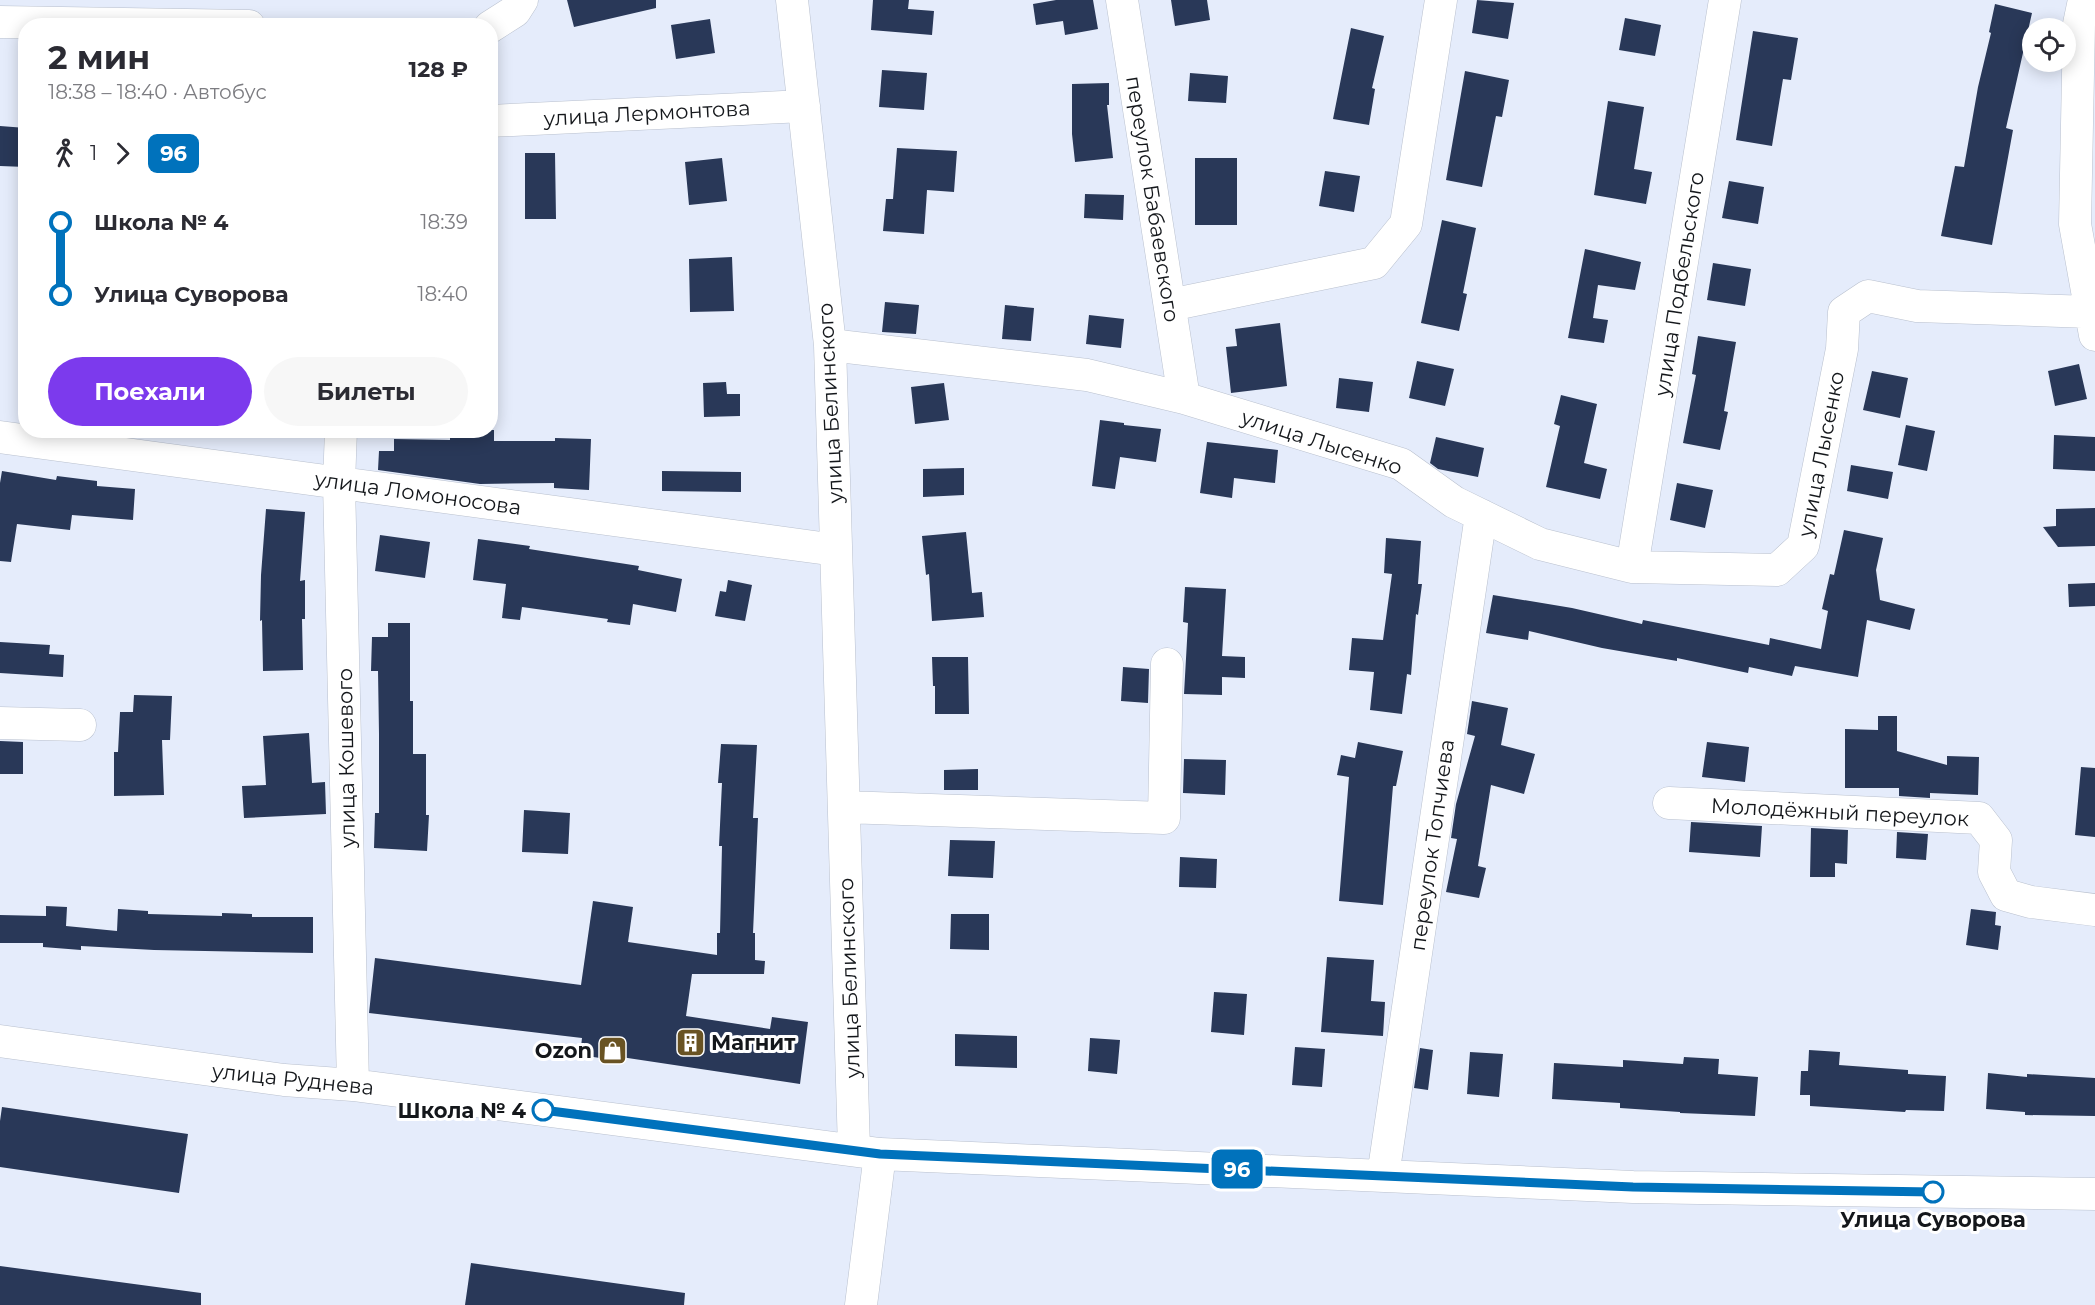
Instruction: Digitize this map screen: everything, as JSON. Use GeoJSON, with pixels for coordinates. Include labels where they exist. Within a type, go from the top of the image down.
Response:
{"type":"FeatureCollection","features":[{"type":"Feature","properties":{"kind":"street"},"geometry":{"type":"LineString","coordinates":[[498,22],[515,11],[522,0]]}},
{"type":"Feature","properties":{"kind":"street","name":"улица Белинского"},"geometry":{"type":"LineString","coordinates":[[792,0],[830,345],[844,807],[867,1151],[861,1305]]}},
{"type":"Feature","properties":{"kind":"street","name":"переулок Бабаевского"},"geometry":{"type":"LineString","coordinates":[[1122,0],[1184,399]]}},
{"type":"Feature","properties":{"kind":"street"},"geometry":{"type":"LineString","coordinates":[[1170,305],[1374,263],[1406,224],[1442,0]]}},
{"type":"Feature","properties":{"kind":"street","name":"улица Подбельского"},"geometry":{"type":"LineString","coordinates":[[1632,567],[1725,0]]}},
{"type":"Feature","properties":{"kind":"street"},"geometry":{"type":"LineString","coordinates":[[2084,0],[2079,24],[2075,224],[2092,323]]}},
{"type":"Feature","properties":{"kind":"street"},"geometry":{"type":"LineString","coordinates":[[0,22],[18,22]]}},
{"type":"Feature","properties":{"kind":"street","name":"улица Лермонтова"},"geometry":{"type":"LineString","coordinates":[[498,121],[804,106]]}},
{"type":"Feature","properties":{"kind":"street","name":"улица Лысенко"},"geometry":{"type":"LineString","coordinates":[[830,345],[1087,375],[1184,399],[1401,464],[1454,502],[1540,544],[1632,567],[1777,570],[1803,546],[1842,349],[1844,312],[1868,296],[1917,306],[2092,323]]}},
{"type":"Feature","properties":{"kind":"street","name":"улица Ломоносова"},"geometry":{"type":"LineString","coordinates":[[0,437],[836,550]]}},
{"type":"Feature","properties":{"kind":"street","name":"улица Кошевого"},"geometry":{"type":"LineString","coordinates":[[340,438],[353,1085]]}},
{"type":"Feature","properties":{"kind":"street","name":"переулок Топчиева"},"geometry":{"type":"LineString","coordinates":[[1383,1176],[1480,515]]}},
{"type":"Feature","properties":{"kind":"street"},"geometry":{"type":"LineString","coordinates":[[844,807],[1164,818],[1167,664]]}},
{"type":"Feature","properties":{"kind":"street"},"geometry":{"type":"LineString","coordinates":[[0,723],[80,725]]}},
{"type":"Feature","properties":{"kind":"street","name":"Молодёжный переулок"},"geometry":{"type":"LineString","coordinates":[[1669,803],[1979,818],[1996,840],[1994,872],[2006,895],[2031,902],[2095,910]]}},
{"type":"Feature","properties":{"kind":"street","name":"улица Руднева"},"geometry":{"type":"LineString","coordinates":[[0,1041],[284,1080],[353,1085],[867,1151],[1633,1187],[2095,1194]]}},
{"type":"Feature","properties":{"kind":"building"},"geometry":{"type":"Polygon","coordinates":[[[567,0],[656,0],[656,8],[574,27],[567,0]]]}},
{"type":"Feature","properties":{"kind":"building"},"geometry":{"type":"Polygon","coordinates":[[[873,0],[909,0],[908,9],[934,11],[932,35],[871,30],[873,0]]]}},
{"type":"Feature","properties":{"kind":"building"},"geometry":{"type":"Polygon","coordinates":[[[1056,0],[1093,0],[1098,29],[1065,35],[1063,21],[1036,25],[1033,4],[1056,0]]]}},
{"type":"Feature","properties":{"kind":"building"},"geometry":{"type":"Polygon","coordinates":[[[1171,0],[1207,0],[1210,20],[1175,26],[1171,0]]]}},
{"type":"Feature","properties":{"kind":"building"},"geometry":{"type":"Polygon","coordinates":[[[1477,0],[1514,3],[1508,39],[1472,33],[1477,0]]]}},
{"type":"Feature","properties":{"kind":"building"},"geometry":{"type":"Polygon","coordinates":[[[1995,4],[2032,13],[2031,18],[2022,18],[2022,57],[2006,128],[2013,130],[1992,245],[1941,236],[1955,166],[1964,167],[1978,87],[1991,33],[1989,32],[1995,4]]]}},
{"type":"Feature","properties":{"kind":"building"},"geometry":{"type":"Polygon","coordinates":[[[1625,18],[1661,25],[1655,56],[1619,50],[1625,18]]]}},
{"type":"Feature","properties":{"kind":"building"},"geometry":{"type":"Polygon","coordinates":[[[710,19],[715,53],[676,59],[671,25],[710,19]]]}},
{"type":"Feature","properties":{"kind":"building"},"geometry":{"type":"Polygon","coordinates":[[[1351,28],[1384,36],[1372,88],[1375,89],[1369,125],[1333,119],[1351,28]]]}},
{"type":"Feature","properties":{"kind":"building"},"geometry":{"type":"Polygon","coordinates":[[[1753,31],[1798,38],[1791,80],[1783,79],[1772,146],[1736,140],[1753,31]]]}},
{"type":"Feature","properties":{"kind":"building"},"geometry":{"type":"Polygon","coordinates":[[[882,70],[927,73],[924,110],[879,107],[882,70]]]}},
{"type":"Feature","properties":{"kind":"building"},"geometry":{"type":"Polygon","coordinates":[[[1465,71],[1509,80],[1502,117],[1496,116],[1482,187],[1446,180],[1465,71]]]}},
{"type":"Feature","properties":{"kind":"building"},"geometry":{"type":"Polygon","coordinates":[[[1190,73],[1228,76],[1226,103],[1188,101],[1190,73]]]}},
{"type":"Feature","properties":{"kind":"building"},"geometry":{"type":"Polygon","coordinates":[[[1109,83],[1109,105],[1107,105],[1113,158],[1075,162],[1072,134],[1072,84],[1109,83]]]}},
{"type":"Feature","properties":{"kind":"building"},"geometry":{"type":"Polygon","coordinates":[[[1608,101],[1644,107],[1634,169],[1652,172],[1646,204],[1594,195],[1608,101]]]}},
{"type":"Feature","properties":{"kind":"building"},"geometry":{"type":"Polygon","coordinates":[[[0,126],[18,127],[18,167],[0,166],[0,126]]]}},
{"type":"Feature","properties":{"kind":"building"},"geometry":{"type":"Polygon","coordinates":[[[897,148],[957,151],[954,192],[927,190],[924,234],[883,231],[886,199],[893,199],[897,148]]]}},
{"type":"Feature","properties":{"kind":"building"},"geometry":{"type":"Polygon","coordinates":[[[525,153],[555,153],[556,219],[525,219],[525,153]]]}},
{"type":"Feature","properties":{"kind":"building"},"geometry":{"type":"Polygon","coordinates":[[[722,158],[727,201],[689,205],[685,162],[722,158]]]}},
{"type":"Feature","properties":{"kind":"building"},"geometry":{"type":"Polygon","coordinates":[[[1195,158],[1237,158],[1237,225],[1195,225],[1195,158]]]}},
{"type":"Feature","properties":{"kind":"building"},"geometry":{"type":"Polygon","coordinates":[[[1325,171],[1360,176],[1354,212],[1319,206],[1325,171]]]}},
{"type":"Feature","properties":{"kind":"building"},"geometry":{"type":"Polygon","coordinates":[[[1729,181],[1764,187],[1758,224],[1722,218],[1729,181]]]}},
{"type":"Feature","properties":{"kind":"building"},"geometry":{"type":"Polygon","coordinates":[[[1085,194],[1124,195],[1123,220],[1084,218],[1085,194]]]}},
{"type":"Feature","properties":{"kind":"building"},"geometry":{"type":"Polygon","coordinates":[[[1442,220],[1476,228],[1463,293],[1467,294],[1459,331],[1421,323],[1442,220]]]}},
{"type":"Feature","properties":{"kind":"building"},"geometry":{"type":"Polygon","coordinates":[[[1585,249],[1641,262],[1635,290],[1598,285],[1593,318],[1608,320],[1604,343],[1568,338],[1585,249]]]}},
{"type":"Feature","properties":{"kind":"building"},"geometry":{"type":"Polygon","coordinates":[[[732,257],[734,311],[690,312],[689,259],[732,257]]]}},
{"type":"Feature","properties":{"kind":"building"},"geometry":{"type":"Polygon","coordinates":[[[1713,263],[1751,269],[1745,306],[1707,300],[1713,263]]]}},
{"type":"Feature","properties":{"kind":"building"},"geometry":{"type":"Polygon","coordinates":[[[885,302],[919,305],[916,334],[882,332],[885,302]]]}},
{"type":"Feature","properties":{"kind":"building"},"geometry":{"type":"Polygon","coordinates":[[[1005,305],[1034,308],[1031,341],[1002,339],[1005,305]]]}},
{"type":"Feature","properties":{"kind":"building"},"geometry":{"type":"Polygon","coordinates":[[[1089,315],[1124,319],[1121,348],[1086,344],[1089,315]]]}},
{"type":"Feature","properties":{"kind":"building"},"geometry":{"type":"Polygon","coordinates":[[[1280,323],[1287,386],[1231,393],[1226,347],[1237,346],[1235,329],[1280,323]]]}},
{"type":"Feature","properties":{"kind":"building"},"geometry":{"type":"Polygon","coordinates":[[[1698,336],[1736,342],[1724,411],[1728,412],[1720,450],[1683,443],[1696,375],[1692,374],[1698,336]]]}},
{"type":"Feature","properties":{"kind":"building"},"geometry":{"type":"Polygon","coordinates":[[[1417,361],[1454,369],[1445,406],[1409,398],[1417,361]]]}},
{"type":"Feature","properties":{"kind":"building"},"geometry":{"type":"Polygon","coordinates":[[[2079,364],[2087,399],[2055,406],[2048,371],[2079,364]]]}},
{"type":"Feature","properties":{"kind":"building"},"geometry":{"type":"Polygon","coordinates":[[[1872,371],[1908,378],[1900,418],[1863,410],[1872,371]]]}},
{"type":"Feature","properties":{"kind":"building"},"geometry":{"type":"Polygon","coordinates":[[[1339,378],[1373,382],[1369,412],[1336,408],[1339,378]]]}},
{"type":"Feature","properties":{"kind":"building"},"geometry":{"type":"Polygon","coordinates":[[[726,382],[727,394],[740,394],[740,416],[704,417],[703,383],[726,382]]]}},
{"type":"Feature","properties":{"kind":"building"},"geometry":{"type":"Polygon","coordinates":[[[944,383],[949,420],[915,424],[911,387],[944,383]]]}},
{"type":"Feature","properties":{"kind":"building"},"geometry":{"type":"Polygon","coordinates":[[[1561,395],[1597,404],[1584,463],[1607,469],[1600,499],[1546,487],[1560,426],[1554,424],[1561,395]]]}},
{"type":"Feature","properties":{"kind":"building"},"geometry":{"type":"Polygon","coordinates":[[[1100,420],[1161,429],[1156,462],[1120,457],[1115,489],[1092,486],[1100,420]]]}},
{"type":"Feature","properties":{"kind":"building"},"geometry":{"type":"Polygon","coordinates":[[[1906,425],[1935,431],[1927,471],[1898,465],[1906,425]]]}},
{"type":"Feature","properties":{"kind":"building"},"geometry":{"type":"Polygon","coordinates":[[[2054,435],[2095,437],[2095,471],[2053,469],[2054,435]]]}},
{"type":"Feature","properties":{"kind":"building"},"geometry":{"type":"Polygon","coordinates":[[[1436,437],[1484,448],[1478,477],[1438,469],[1430,463],[1436,437]]]}},
{"type":"Feature","properties":{"kind":"building"},"geometry":{"type":"Polygon","coordinates":[[[450,438],[494,438],[494,441],[591,439],[589,490],[554,488],[554,483],[480,484],[378,470],[379,451],[394,451],[394,439],[450,440],[450,438]]]}},
{"type":"Feature","properties":{"kind":"building"},"geometry":{"type":"Polygon","coordinates":[[[1207,442],[1278,450],[1275,483],[1234,478],[1232,498],[1200,493],[1207,442]]]}},
{"type":"Feature","properties":{"kind":"building"},"geometry":{"type":"Polygon","coordinates":[[[1851,465],[1893,472],[1888,499],[1847,491],[1851,465]]]}},
{"type":"Feature","properties":{"kind":"building"},"geometry":{"type":"Polygon","coordinates":[[[964,468],[964,495],[923,497],[923,469],[964,468]]]}},
{"type":"Feature","properties":{"kind":"building"},"geometry":{"type":"Polygon","coordinates":[[[2,471],[56,480],[57,476],[97,481],[97,486],[135,489],[133,520],[72,515],[70,530],[17,524],[11,562],[0,561],[2,471]]]}},
{"type":"Feature","properties":{"kind":"building"},"geometry":{"type":"Polygon","coordinates":[[[662,471],[741,472],[741,492],[662,491],[662,471]]]}},
{"type":"Feature","properties":{"kind":"building"},"geometry":{"type":"Polygon","coordinates":[[[1677,483],[1713,490],[1705,528],[1670,520],[1677,483]]]}},
{"type":"Feature","properties":{"kind":"building"},"geometry":{"type":"Polygon","coordinates":[[[2095,508],[2095,546],[2058,547],[2043,527],[2056,526],[2056,509],[2095,508]]]}},
{"type":"Feature","properties":{"kind":"building"},"geometry":{"type":"Polygon","coordinates":[[[266,509],[305,512],[300,581],[305,580],[305,619],[302,619],[303,670],[263,671],[262,620],[260,621],[266,509]]]}},
{"type":"Feature","properties":{"kind":"building"},"geometry":{"type":"Polygon","coordinates":[[[1844,530],[1883,538],[1876,570],[1880,600],[1915,609],[1910,630],[1867,620],[1858,677],[1795,666],[1792,676],[1749,667],[1748,673],[1677,658],[1677,661],[1602,648],[1529,631],[1528,640],[1486,633],[1493,595],[1572,608],[1642,624],[1643,620],[1769,645],[1770,638],[1821,649],[1828,611],[1822,609],[1830,574],[1834,575],[1844,530]]]}},
{"type":"Feature","properties":{"kind":"building"},"geometry":{"type":"Polygon","coordinates":[[[966,532],[972,593],[982,592],[984,617],[932,621],[929,574],[926,575],[922,536],[966,532]]]}},
{"type":"Feature","properties":{"kind":"building"},"geometry":{"type":"Polygon","coordinates":[[[380,535],[430,542],[425,578],[375,571],[380,535]]]}},
{"type":"Feature","properties":{"kind":"building"},"geometry":{"type":"Polygon","coordinates":[[[1386,538],[1421,541],[1418,584],[1422,584],[1418,615],[1416,614],[1411,675],[1407,674],[1402,714],[1370,710],[1374,672],[1349,670],[1352,638],[1383,640],[1392,574],[1384,573],[1386,538]]]}},
{"type":"Feature","properties":{"kind":"building"},"geometry":{"type":"Polygon","coordinates":[[[478,539],[639,566],[638,570],[682,579],[676,612],[633,604],[630,625],[607,622],[608,619],[522,607],[520,620],[502,618],[506,584],[473,580],[478,539]]]}},
{"type":"Feature","properties":{"kind":"building"},"geometry":{"type":"Polygon","coordinates":[[[728,580],[752,585],[745,621],[715,616],[720,591],[726,592],[728,580]]]}},
{"type":"Feature","properties":{"kind":"building"},"geometry":{"type":"Polygon","coordinates":[[[2095,583],[2095,606],[2069,607],[2068,584],[2095,583]]]}},
{"type":"Feature","properties":{"kind":"building"},"geometry":{"type":"Polygon","coordinates":[[[1185,587],[1226,589],[1222,656],[1245,657],[1245,678],[1222,677],[1222,695],[1184,694],[1188,623],[1183,622],[1185,587]]]}},
{"type":"Feature","properties":{"kind":"building"},"geometry":{"type":"Polygon","coordinates":[[[388,623],[410,623],[413,754],[426,754],[426,815],[429,815],[427,851],[374,848],[375,813],[379,813],[379,734],[378,671],[371,671],[372,637],[388,637],[388,623]]]}},
{"type":"Feature","properties":{"kind":"building"},"geometry":{"type":"Polygon","coordinates":[[[0,642],[50,645],[49,654],[64,655],[63,677],[0,673],[0,642]]]}},
{"type":"Feature","properties":{"kind":"building"},"geometry":{"type":"Polygon","coordinates":[[[932,657],[968,657],[969,714],[935,714],[932,657]]]}},
{"type":"Feature","properties":{"kind":"building"},"geometry":{"type":"Polygon","coordinates":[[[1123,667],[1149,669],[1148,703],[1121,701],[1123,667]]]}},
{"type":"Feature","properties":{"kind":"building"},"geometry":{"type":"Polygon","coordinates":[[[134,695],[172,696],[170,740],[162,740],[164,795],[114,796],[114,752],[118,752],[120,712],[133,712],[134,695]]]}},
{"type":"Feature","properties":{"kind":"building"},"geometry":{"type":"Polygon","coordinates":[[[1472,701],[1508,708],[1501,745],[1535,754],[1524,794],[1491,785],[1478,866],[1486,868],[1479,898],[1446,892],[1457,839],[1451,838],[1456,804],[1475,736],[1467,734],[1472,701]]]}},
{"type":"Feature","properties":{"kind":"building"},"geometry":{"type":"Polygon","coordinates":[[[1878,716],[1897,716],[1897,751],[1947,765],[1947,756],[1979,757],[1978,795],[1930,793],[1930,798],[1899,796],[1899,788],[1845,788],[1845,729],[1878,730],[1878,716]]]}},
{"type":"Feature","properties":{"kind":"building"},"geometry":{"type":"Polygon","coordinates":[[[309,733],[312,783],[325,782],[326,814],[244,818],[242,786],[266,785],[263,736],[309,733]]]}},
{"type":"Feature","properties":{"kind":"building"},"geometry":{"type":"Polygon","coordinates":[[[0,741],[23,742],[23,774],[0,774],[0,741]]]}},
{"type":"Feature","properties":{"kind":"building"},"geometry":{"type":"Polygon","coordinates":[[[1358,742],[1403,751],[1396,786],[1393,786],[1383,905],[1339,901],[1349,777],[1337,775],[1341,755],[1355,758],[1358,742]]]}},
{"type":"Feature","properties":{"kind":"building"},"geometry":{"type":"Polygon","coordinates":[[[1707,742],[1749,747],[1745,782],[1702,777],[1707,742]]]}},
{"type":"Feature","properties":{"kind":"building"},"geometry":{"type":"Polygon","coordinates":[[[721,744],[757,745],[753,818],[758,818],[753,933],[755,933],[755,960],[765,961],[764,974],[692,974],[686,1016],[770,1029],[772,1017],[808,1022],[800,1084],[621,1057],[620,1061],[580,1055],[582,1038],[369,1013],[375,958],[581,985],[593,901],[633,907],[628,942],[717,955],[717,933],[720,933],[722,846],[719,846],[722,783],[718,783],[721,744]]]}},
{"type":"Feature","properties":{"kind":"building"},"geometry":{"type":"Polygon","coordinates":[[[1184,759],[1226,760],[1225,795],[1183,793],[1184,759]]]}},
{"type":"Feature","properties":{"kind":"building"},"geometry":{"type":"Polygon","coordinates":[[[2081,767],[2095,768],[2095,837],[2075,835],[2081,767]]]}},
{"type":"Feature","properties":{"kind":"building"},"geometry":{"type":"Polygon","coordinates":[[[978,769],[978,790],[944,790],[944,770],[978,769]]]}},
{"type":"Feature","properties":{"kind":"building"},"geometry":{"type":"Polygon","coordinates":[[[524,810],[570,813],[568,854],[522,852],[524,810]]]}},
{"type":"Feature","properties":{"kind":"building"},"geometry":{"type":"Polygon","coordinates":[[[1691,822],[1762,826],[1760,857],[1689,852],[1691,822]]]}},
{"type":"Feature","properties":{"kind":"building"},"geometry":{"type":"Polygon","coordinates":[[[1811,828],[1848,830],[1847,864],[1835,863],[1835,877],[1810,877],[1811,828]]]}},
{"type":"Feature","properties":{"kind":"building"},"geometry":{"type":"Polygon","coordinates":[[[1897,832],[1928,834],[1926,860],[1896,858],[1897,832]]]}},
{"type":"Feature","properties":{"kind":"building"},"geometry":{"type":"Polygon","coordinates":[[[950,840],[995,841],[993,878],[948,876],[950,840]]]}},
{"type":"Feature","properties":{"kind":"building"},"geometry":{"type":"Polygon","coordinates":[[[1180,857],[1217,859],[1216,888],[1179,887],[1180,857]]]}},
{"type":"Feature","properties":{"kind":"building"},"geometry":{"type":"Polygon","coordinates":[[[46,906],[67,907],[66,926],[117,931],[118,909],[148,911],[148,914],[222,916],[222,913],[252,914],[252,917],[313,917],[313,953],[81,946],[81,950],[43,947],[43,943],[0,943],[0,915],[46,916],[46,906]]]}},
{"type":"Feature","properties":{"kind":"building"},"geometry":{"type":"Polygon","coordinates":[[[1971,909],[1996,912],[1995,925],[2001,926],[1998,950],[1966,945],[1971,909]]]}},
{"type":"Feature","properties":{"kind":"building"},"geometry":{"type":"Polygon","coordinates":[[[951,914],[989,914],[989,950],[950,949],[951,914]]]}},
{"type":"Feature","properties":{"kind":"building"},"geometry":{"type":"Polygon","coordinates":[[[1327,957],[1374,960],[1371,1001],[1385,1002],[1383,1036],[1321,1032],[1327,957]]]}},
{"type":"Feature","properties":{"kind":"building"},"geometry":{"type":"Polygon","coordinates":[[[1214,992],[1247,994],[1244,1035],[1211,1032],[1214,992]]]}},
{"type":"Feature","properties":{"kind":"building"},"geometry":{"type":"Polygon","coordinates":[[[955,1034],[1017,1036],[1017,1068],[955,1066],[955,1034]]]}},
{"type":"Feature","properties":{"kind":"building"},"geometry":{"type":"Polygon","coordinates":[[[1090,1038],[1120,1040],[1117,1074],[1088,1071],[1090,1038]]]}},
{"type":"Feature","properties":{"kind":"building"},"geometry":{"type":"Polygon","coordinates":[[[1295,1047],[1325,1049],[1322,1087],[1292,1085],[1295,1047]]]}},
{"type":"Feature","properties":{"kind":"building"},"geometry":{"type":"Polygon","coordinates":[[[1420,1048],[1433,1050],[1428,1090],[1414,1088],[1420,1048]]]}},
{"type":"Feature","properties":{"kind":"building"},"geometry":{"type":"Polygon","coordinates":[[[1809,1050],[1840,1052],[1839,1065],[1908,1070],[1908,1074],[1946,1076],[1944,1111],[1906,1110],[1905,1112],[1810,1106],[1810,1095],[1800,1095],[1801,1071],[1808,1071],[1809,1050]]]}},
{"type":"Feature","properties":{"kind":"building"},"geometry":{"type":"Polygon","coordinates":[[[1470,1052],[1503,1054],[1499,1097],[1467,1094],[1470,1052]]]}},
{"type":"Feature","properties":{"kind":"building"},"geometry":{"type":"Polygon","coordinates":[[[1684,1057],[1719,1059],[1718,1074],[1758,1077],[1755,1116],[1620,1108],[1620,1103],[1552,1099],[1554,1063],[1623,1067],[1623,1060],[1683,1064],[1684,1057]]]}},
{"type":"Feature","properties":{"kind":"building"},"geometry":{"type":"Polygon","coordinates":[[[1988,1073],[2027,1077],[2027,1074],[2095,1078],[2095,1116],[2025,1115],[2025,1112],[1986,1109],[1988,1073]]]}},
{"type":"Feature","properties":{"kind":"building"},"geometry":{"type":"Polygon","coordinates":[[[2,1107],[188,1134],[179,1193],[0,1167],[2,1107]]]}},
{"type":"Feature","properties":{"kind":"building"},"geometry":{"type":"Polygon","coordinates":[[[471,1263],[685,1293],[684,1305],[465,1305],[471,1263]]]}},
{"type":"Feature","properties":{"kind":"building"},"geometry":{"type":"Polygon","coordinates":[[[0,1266],[201,1293],[201,1305],[0,1305],[0,1266]]]}},
{"type":"Feature","properties":{"kind":"bus line","name":"96"},"geometry":{"type":"LineString","coordinates":[[543,1110],[880,1154],[1633,1187],[1933,1192]]}},
{"type":"Feature","properties":{"kind":"place","name":"Магнит"},"geometry":{"type":"Point","coordinates":[690,1042]}},
{"type":"Feature","properties":{"kind":"place","name":"Ozon"},"geometry":{"type":"Point","coordinates":[613,1050]}},
{"type":"Feature","properties":{"kind":"place","name":"Школа № 4"},"geometry":{"type":"Point","coordinates":[543,1110]}},
{"type":"Feature","properties":{"kind":"place","name":"Улица Суворова"},"geometry":{"type":"Point","coordinates":[1933,1192]}}]}
